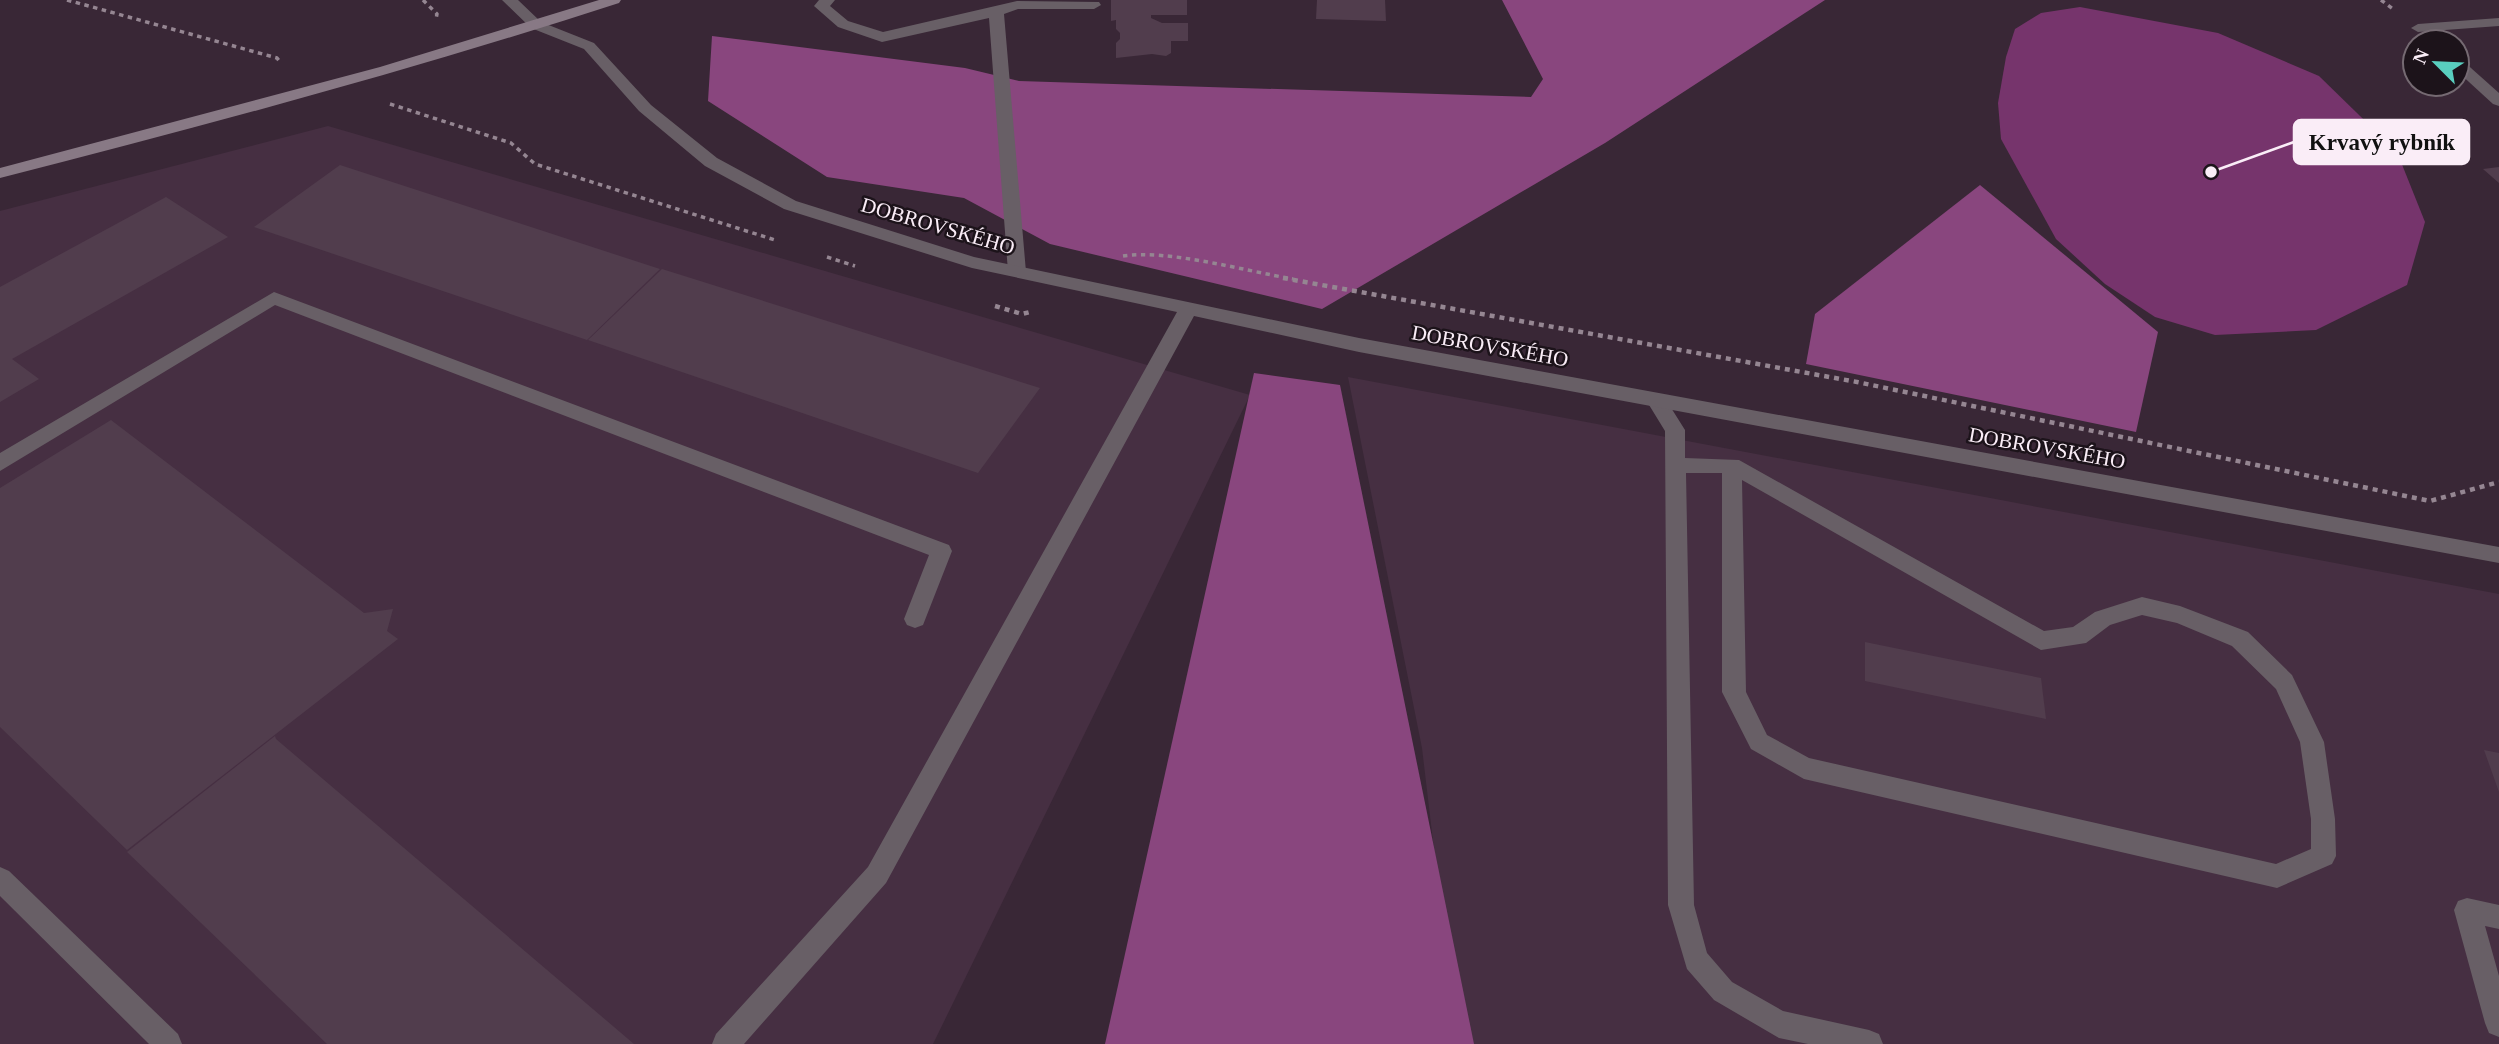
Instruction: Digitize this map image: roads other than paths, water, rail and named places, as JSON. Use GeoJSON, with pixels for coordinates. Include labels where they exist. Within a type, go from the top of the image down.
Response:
{"type":"FeatureCollection","features":[{"type":"Feature","properties":{"kind":"main road"},"geometry":{"type":"LineString","coordinates":[[0,173],[293,97],[614,0]]}},
{"type":"Feature","properties":{"kind":"street"},"geometry":{"type":"LineString","coordinates":[[509,0],[536,25]]}},
{"type":"Feature","properties":{"kind":"street"},"geometry":{"type":"LineString","coordinates":[[828,0],[821,6],[843,24],[882,37],[1017,5],[1094,5]]}},
{"type":"Feature","properties":{"kind":"street"},"geometry":{"type":"LineString","coordinates":[[996,12],[1017,272]]}},
{"type":"Feature","properties":{"kind":"street"},"geometry":{"type":"LineString","coordinates":[[2430,28],[2499,22]]}},
{"type":"Feature","properties":{"kind":"street","name":"DOBROVSKÉHO"},"geometry":{"type":"LineString","coordinates":[[536,25],[589,47],[645,108],[711,162],[790,205],[972,262],[1359,345],[2499,555]]}},
{"type":"Feature","properties":{"kind":"street"},"geometry":{"type":"LineString","coordinates":[[2471,76],[2499,101]]}},
{"type":"Feature","properties":{"kind":"street"},"geometry":{"type":"LineString","coordinates":[[0,463],[274,298],[941,551],[915,619]]}},
{"type":"Feature","properties":{"kind":"street"},"geometry":{"type":"LineString","coordinates":[[726,1044],[877,875],[1188,309]]}},
{"type":"Feature","properties":{"kind":"street"},"geometry":{"type":"LineString","coordinates":[[1656,400],[1675,430],[1681,905],[1696,960],[1723,991],[1779,1024],[1870,1044]]}},
{"type":"Feature","properties":{"kind":"street"},"geometry":{"type":"LineString","coordinates":[[1675,466],[1732,465],[2041,641],[2078,636],[2103,618],[2142,606],[2180,615],[2240,639],[2284,682],[2312,742],[2323,819],[2323,856],[2277,876],[1804,768],[1759,742],[1734,692],[1732,465]]}},
{"type":"Feature","properties":{"kind":"street"},"geometry":{"type":"LineString","coordinates":[[0,880],[168,1044]]}},
{"type":"Feature","properties":{"kind":"street"},"geometry":{"type":"LineString","coordinates":[[2499,917],[2467,910],[2499,1023]]}},
{"type":"Feature","properties":{"kind":"place","name":"Krvavý rybník"},"geometry":{"type":"Point","coordinates":[2211,172]}}]}
